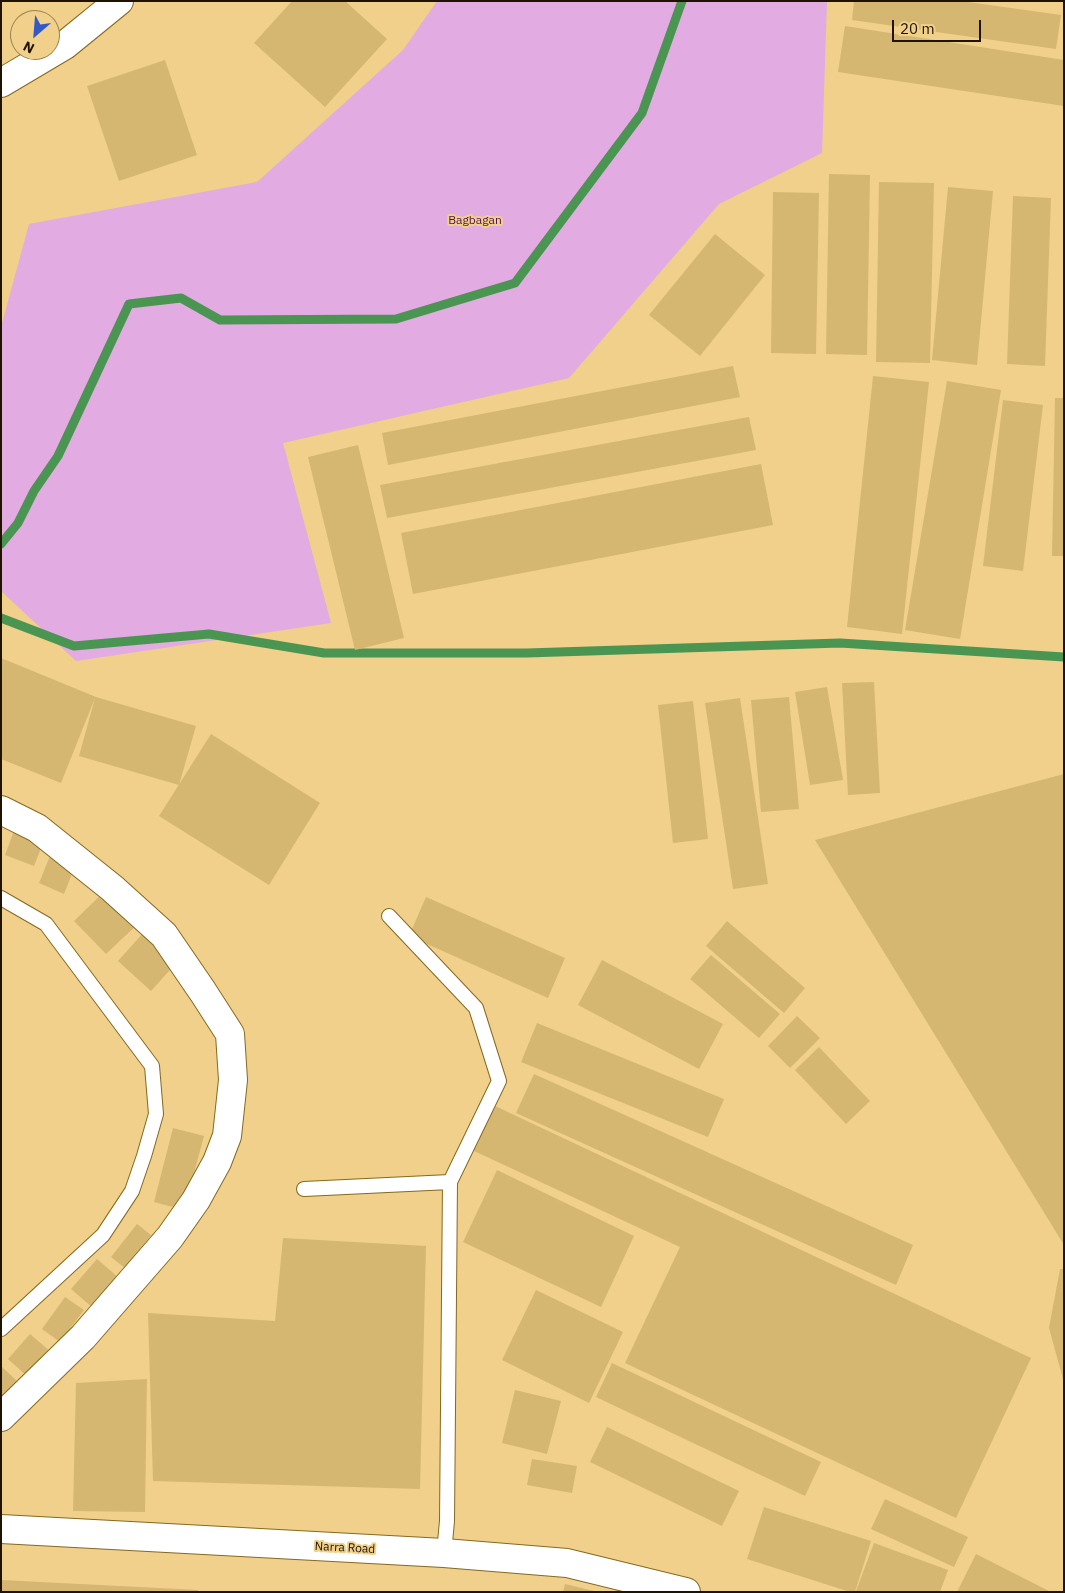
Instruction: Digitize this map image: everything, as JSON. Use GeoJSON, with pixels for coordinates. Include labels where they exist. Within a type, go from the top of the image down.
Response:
{"type":"FeatureCollection","features":[{"type":"Feature","properties":{"kind":"street"},"geometry":{"type":"LineString","coordinates":[[1,83],[65,45],[119,1]]}},
{"type":"Feature","properties":{"kind":"street"},"geometry":{"type":"LineString","coordinates":[[1,810],[44,834],[112,888],[164,936],[230,1034],[233,1080],[228,1136],[217,1162],[196,1200],[170,1237],[83,1337],[1,1417]]}},
{"type":"Feature","properties":{"kind":"street","name":"Narra Road"},"geometry":{"type":"LineString","coordinates":[[1,1529],[444,1554],[567,1563],[686,1592]]}},
{"type":"Feature","properties":{"kind":"lane"},"geometry":{"type":"LineString","coordinates":[[1,898],[46,924],[152,1066],[156,1114],[132,1191],[103,1235],[1,1328]]}},
{"type":"Feature","properties":{"kind":"lane"},"geometry":{"type":"LineString","coordinates":[[390,916],[476,1008],[499,1081],[450,1182],[447,1521],[444,1554]]}},
{"type":"Feature","properties":{"kind":"lane"},"geometry":{"type":"LineString","coordinates":[[304,1189],[450,1182]]}},
{"type":"Feature","properties":{"kind":"green space","name":"Bagbagan"},"geometry":{"type":"Polygon","coordinates":[[[437,1],[827,1],[822,153],[719,204],[569,378],[283,443],[331,623],[76,661],[1,591],[1,327],[29,224],[257,182],[403,50],[437,1]]]}},
{"type":"Feature","properties":{"kind":"building"},"geometry":{"type":"Polygon","coordinates":[[[292,1],[345,1],[387,39],[325,107],[254,43],[292,1]]]}},
{"type":"Feature","properties":{"kind":"building"},"geometry":{"type":"Polygon","coordinates":[[[854,1],[961,1],[1061,15],[1056,49],[852,20],[854,1]]]}},
{"type":"Feature","properties":{"kind":"building"},"geometry":{"type":"Polygon","coordinates":[[[845,26],[1064,60],[1064,106],[838,72],[845,26]]]}},
{"type":"Feature","properties":{"kind":"building"},"geometry":{"type":"Polygon","coordinates":[[[165,60],[197,155],[119,181],[87,86],[165,60]]]}},
{"type":"Feature","properties":{"kind":"building"},"geometry":{"type":"Polygon","coordinates":[[[829,174],[870,175],[867,355],[826,354],[829,174]]]}},
{"type":"Feature","properties":{"kind":"building"},"geometry":{"type":"Polygon","coordinates":[[[879,182],[934,183],[930,363],[876,362],[879,182]]]}},
{"type":"Feature","properties":{"kind":"building"},"geometry":{"type":"Polygon","coordinates":[[[948,187],[993,191],[977,365],[932,360],[948,187]]]}},
{"type":"Feature","properties":{"kind":"building"},"geometry":{"type":"Polygon","coordinates":[[[773,192],[819,193],[816,354],[771,353],[773,192]]]}},
{"type":"Feature","properties":{"kind":"building"},"geometry":{"type":"Polygon","coordinates":[[[1013,196],[1051,198],[1045,366],[1007,364],[1013,196]]]}},
{"type":"Feature","properties":{"kind":"building"},"geometry":{"type":"Polygon","coordinates":[[[715,234],[765,275],[700,356],[649,315],[715,234]]]}},
{"type":"Feature","properties":{"kind":"building"},"geometry":{"type":"Polygon","coordinates":[[[733,366],[740,397],[388,465],[382,433],[733,366]]]}},
{"type":"Feature","properties":{"kind":"building"},"geometry":{"type":"Polygon","coordinates":[[[873,376],[929,382],[902,634],[847,627],[873,376]]]}},
{"type":"Feature","properties":{"kind":"building"},"geometry":{"type":"Polygon","coordinates":[[[947,381],[1001,390],[960,639],[905,630],[947,381]]]}},
{"type":"Feature","properties":{"kind":"building"},"geometry":{"type":"Polygon","coordinates":[[[1055,398],[1064,398],[1064,556],[1052,556],[1055,398]]]}},
{"type":"Feature","properties":{"kind":"building"},"geometry":{"type":"Polygon","coordinates":[[[1003,400],[1043,405],[1023,571],[983,566],[1003,400]]]}},
{"type":"Feature","properties":{"kind":"building"},"geometry":{"type":"Polygon","coordinates":[[[749,417],[756,450],[387,518],[380,485],[749,417]]]}},
{"type":"Feature","properties":{"kind":"building"},"geometry":{"type":"Polygon","coordinates":[[[358,445],[404,638],[355,650],[308,457],[358,445]]]}},
{"type":"Feature","properties":{"kind":"building"},"geometry":{"type":"Polygon","coordinates":[[[761,464],[773,525],[413,594],[401,533],[761,464]]]}},
{"type":"Feature","properties":{"kind":"building"},"geometry":{"type":"Polygon","coordinates":[[[1,658],[96,697],[196,726],[179,785],[79,756],[95,698],[61,783],[1,759],[1,658]]]}},
{"type":"Feature","properties":{"kind":"building"},"geometry":{"type":"Polygon","coordinates":[[[874,682],[880,793],[848,795],[842,683],[874,682]]]}},
{"type":"Feature","properties":{"kind":"building"},"geometry":{"type":"Polygon","coordinates":[[[827,687],[843,780],[810,785],[795,692],[827,687]]]}},
{"type":"Feature","properties":{"kind":"building"},"geometry":{"type":"Polygon","coordinates":[[[789,697],[799,809],[761,812],[751,700],[789,697]]]}},
{"type":"Feature","properties":{"kind":"building"},"geometry":{"type":"Polygon","coordinates":[[[740,698],[768,884],[733,889],[705,703],[740,698]]]}},
{"type":"Feature","properties":{"kind":"building"},"geometry":{"type":"Polygon","coordinates":[[[693,701],[708,839],[673,843],[658,705],[693,701]]]}},
{"type":"Feature","properties":{"kind":"building"},"geometry":{"type":"Polygon","coordinates":[[[211,734],[320,803],[269,885],[159,816],[211,734]]]}},
{"type":"Feature","properties":{"kind":"building"},"geometry":{"type":"Polygon","coordinates":[[[1064,774],[1064,1245],[815,840],[1064,774]]]}},
{"type":"Feature","properties":{"kind":"building"},"geometry":{"type":"Polygon","coordinates":[[[14,831],[43,843],[34,866],[5,855],[14,831]]]}},
{"type":"Feature","properties":{"kind":"building"},"geometry":{"type":"Polygon","coordinates":[[[50,856],[75,866],[64,894],[39,883],[50,856]]]}},
{"type":"Feature","properties":{"kind":"building"},"geometry":{"type":"Polygon","coordinates":[[[108,888],[141,921],[106,954],[74,921],[108,888]]]}},
{"type":"Feature","properties":{"kind":"building"},"geometry":{"type":"Polygon","coordinates":[[[426,897],[565,958],[548,998],[409,936],[426,897]]]}},
{"type":"Feature","properties":{"kind":"building"},"geometry":{"type":"Polygon","coordinates":[[[727,921],[805,988],[784,1013],[706,946],[727,921]]]}},
{"type":"Feature","properties":{"kind":"building"},"geometry":{"type":"Polygon","coordinates":[[[144,932],[178,961],[151,991],[118,961],[144,932]]]}},
{"type":"Feature","properties":{"kind":"building"},"geometry":{"type":"Polygon","coordinates":[[[711,955],[780,1014],[759,1038],[690,979],[711,955]]]}},
{"type":"Feature","properties":{"kind":"building"},"geometry":{"type":"Polygon","coordinates":[[[602,960],[723,1024],[699,1069],[578,1005],[602,960]]]}},
{"type":"Feature","properties":{"kind":"building"},"geometry":{"type":"Polygon","coordinates":[[[797,1016],[820,1038],[790,1068],[768,1046],[797,1016]]]}},
{"type":"Feature","properties":{"kind":"building"},"geometry":{"type":"Polygon","coordinates":[[[537,1023],[724,1099],[708,1137],[521,1062],[537,1023]]]}},
{"type":"Feature","properties":{"kind":"building"},"geometry":{"type":"Polygon","coordinates":[[[819,1047],[870,1101],[846,1124],[795,1070],[819,1047]]]}},
{"type":"Feature","properties":{"kind":"building"},"geometry":{"type":"Polygon","coordinates":[[[534,1074],[913,1245],[896,1285],[516,1113],[534,1074]]]}},
{"type":"Feature","properties":{"kind":"building"},"geometry":{"type":"Polygon","coordinates":[[[493,1105],[1031,1358],[956,1518],[625,1363],[680,1247],[472,1150],[493,1105]]]}},
{"type":"Feature","properties":{"kind":"building"},"geometry":{"type":"Polygon","coordinates":[[[173,1128],[204,1136],[184,1210],[154,1202],[173,1128]]]}},
{"type":"Feature","properties":{"kind":"building"},"geometry":{"type":"Polygon","coordinates":[[[497,1170],[634,1236],[601,1307],[463,1242],[497,1170]]]}},
{"type":"Feature","properties":{"kind":"building"},"geometry":{"type":"Polygon","coordinates":[[[137,1224],[151,1235],[125,1268],[111,1257],[137,1224]]]}},
{"type":"Feature","properties":{"kind":"building"},"geometry":{"type":"Polygon","coordinates":[[[283,1238],[426,1246],[420,1489],[153,1481],[148,1313],[275,1321],[283,1238]]]}},
{"type":"Feature","properties":{"kind":"building"},"geometry":{"type":"Polygon","coordinates":[[[97,1259],[119,1278],[93,1308],[71,1289],[97,1259]]]}},
{"type":"Feature","properties":{"kind":"building"},"geometry":{"type":"Polygon","coordinates":[[[1060,1269],[1064,1269],[1063,1379],[1049,1328],[1060,1269]]]}},
{"type":"Feature","properties":{"kind":"building"},"geometry":{"type":"Polygon","coordinates":[[[536,1290],[623,1332],[589,1403],[502,1360],[536,1290]]]}},
{"type":"Feature","properties":{"kind":"building"},"geometry":{"type":"Polygon","coordinates":[[[65,1297],[84,1310],[60,1342],[42,1329],[65,1297]]]}},
{"type":"Feature","properties":{"kind":"building"},"geometry":{"type":"Polygon","coordinates":[[[30,1334],[51,1352],[29,1378],[8,1359],[30,1334]]]}},
{"type":"Feature","properties":{"kind":"building"},"geometry":{"type":"Polygon","coordinates":[[[612,1363],[821,1462],[805,1496],[596,1397],[612,1363]]]}},
{"type":"Feature","properties":{"kind":"building"},"geometry":{"type":"Polygon","coordinates":[[[1,1366],[20,1384],[1,1404],[1,1366]]]}},
{"type":"Feature","properties":{"kind":"building"},"geometry":{"type":"Polygon","coordinates":[[[147,1379],[145,1512],[73,1511],[76,1383],[147,1379]]]}},
{"type":"Feature","properties":{"kind":"building"},"geometry":{"type":"Polygon","coordinates":[[[515,1390],[561,1401],[547,1454],[502,1443],[515,1390]]]}},
{"type":"Feature","properties":{"kind":"building"},"geometry":{"type":"Polygon","coordinates":[[[607,1427],[739,1491],[722,1526],[590,1462],[607,1427]]]}},
{"type":"Feature","properties":{"kind":"building"},"geometry":{"type":"Polygon","coordinates":[[[532,1459],[577,1466],[572,1493],[527,1485],[532,1459]]]}},
{"type":"Feature","properties":{"kind":"building"},"geometry":{"type":"Polygon","coordinates":[[[885,1499],[968,1537],[954,1567],[871,1529],[885,1499]]]}},
{"type":"Feature","properties":{"kind":"building"},"geometry":{"type":"Polygon","coordinates":[[[764,1507],[871,1541],[855,1592],[747,1559],[764,1507]]]}},
{"type":"Feature","properties":{"kind":"building"},"geometry":{"type":"Polygon","coordinates":[[[874,1543],[948,1570],[940,1592],[856,1591],[874,1543]]]}},
{"type":"Feature","properties":{"kind":"building"},"geometry":{"type":"Polygon","coordinates":[[[976,1554],[1051,1592],[957,1592],[976,1554]]]}},
{"type":"Feature","properties":{"kind":"building"},"geometry":{"type":"Polygon","coordinates":[[[1,1580],[198,1590],[198,1592],[1,1592],[1,1580]]]}},
{"type":"Feature","properties":{"kind":"building"},"geometry":{"type":"Polygon","coordinates":[[[565,1584],[594,1591],[594,1592],[563,1592],[565,1584]]]}},
{"type":"Feature","properties":{"kind":"waterway"},"geometry":{"type":"LineString","coordinates":[[1,544],[18,523],[34,491],[58,456],[129,304],[181,298],[220,320],[396,319],[515,283],[642,113],[682,1]]}},
{"type":"Feature","properties":{"kind":"waterway"},"geometry":{"type":"LineString","coordinates":[[1,618],[74,646],[209,634],[324,653],[527,653],[840,643],[1064,657]]}}]}
